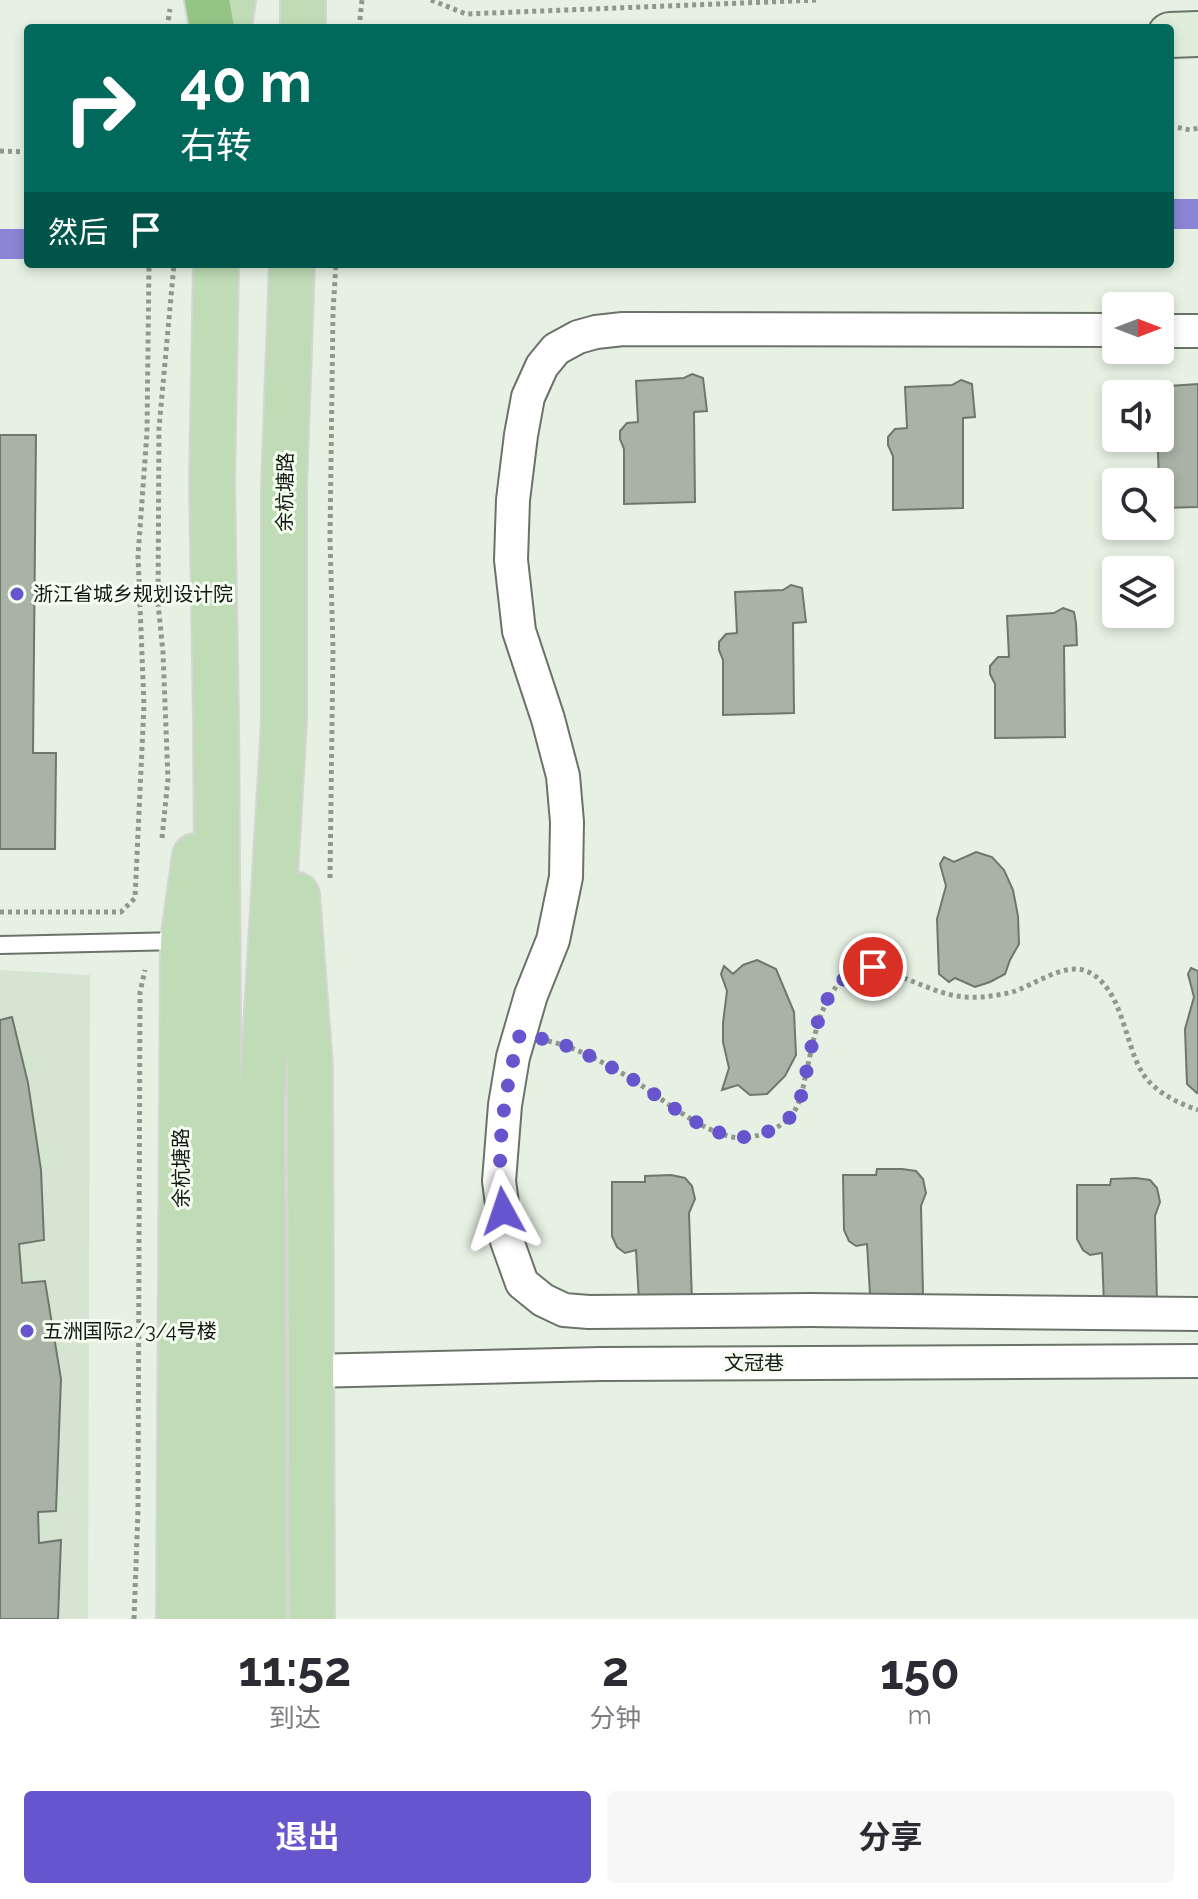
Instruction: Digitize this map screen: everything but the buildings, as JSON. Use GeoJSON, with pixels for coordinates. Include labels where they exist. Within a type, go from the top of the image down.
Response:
{"type":"FeatureCollection","features":[{"type":"Feature","properties":{"kind":"highway"},"geometry":{"type":"LineString","coordinates":[[207,0],[211,24]]}},
{"type":"Feature","properties":{"kind":"main road"},"geometry":{"type":"LineString","coordinates":[[230,24],[233,0]]}},
{"type":"Feature","properties":{"kind":"main road"},"geometry":{"type":"LineString","coordinates":[[303,0],[303,24]]}},
{"type":"Feature","properties":{"kind":"main road"},"geometry":{"type":"LineString","coordinates":[[1174,35],[1198,34]]}},
{"type":"Feature","properties":{"kind":"main road","name":"余杭塘路"},"geometry":{"type":"LineString","coordinates":[[216,268],[212,482],[222,1619]]}},
{"type":"Feature","properties":{"kind":"main road","name":"余杭塘路"},"geometry":{"type":"LineString","coordinates":[[264,1619],[262,1098],[284,721],[284,487],[292,268]]}},
{"type":"Feature","properties":{"kind":"main road","name":"余杭塘路"},"geometry":{"type":"LineString","coordinates":[[179,1619],[183,941],[216,719]]}},
{"type":"Feature","properties":{"kind":"main road","name":"余杭塘路"},"geometry":{"type":"LineString","coordinates":[[284,721],[310,1067],[312,1619]]}},
{"type":"Feature","properties":{"kind":"street"},"geometry":{"type":"LineString","coordinates":[[1102,330],[623,329],[587,334],[556,349],[542,366],[528,397],[513,500],[511,560],[519,631],[563,776],[567,822],[566,877],[553,940],[531,995],[513,1057],[505,1105],[499,1181],[507,1241],[522,1283],[543,1300],[564,1310],[1198,1314]]}},
{"type":"Feature","properties":{"kind":"street"},"geometry":{"type":"LineString","coordinates":[[1174,331],[1198,331]]}},
{"type":"Feature","properties":{"kind":"street","name":"文冠巷"},"geometry":{"type":"LineString","coordinates":[[310,1371],[617,1363],[1198,1361]]}},
{"type":"Feature","properties":{"kind":"lane"},"geometry":{"type":"LineString","coordinates":[[0,945],[183,941]]}},
{"type":"Feature","properties":{"kind":"path"},"geometry":{"type":"LineString","coordinates":[[168,24],[171,0]]}},
{"type":"Feature","properties":{"kind":"path"},"geometry":{"type":"LineString","coordinates":[[359,24],[362,0]]}},
{"type":"Feature","properties":{"kind":"path"},"geometry":{"type":"LineString","coordinates":[[435,1],[466,14],[818,0]]}},
{"type":"Feature","properties":{"kind":"path"},"geometry":{"type":"LineString","coordinates":[[1174,127],[1198,128]]}},
{"type":"Feature","properties":{"kind":"path"},"geometry":{"type":"LineString","coordinates":[[0,151],[24,152]]}},
{"type":"Feature","properties":{"kind":"path"},"geometry":{"type":"LineString","coordinates":[[0,912],[121,912],[135,898],[144,705],[138,556],[147,432],[149,268]]}},
{"type":"Feature","properties":{"kind":"path"},"geometry":{"type":"LineString","coordinates":[[520,1034],[566,1045],[625,1075],[708,1129],[741,1138],[762,1134],[794,1114],[826,999],[842,979],[858,969],[873,967],[954,996],[981,998],[1033,985],[1054,973],[1073,969],[1086,971],[1101,981],[1116,1003],[1144,1075],[1160,1092],[1198,1110]]}},
{"type":"Feature","properties":{"kind":"shaded area"},"geometry":{"type":"Polygon","coordinates":[[[0,970],[90,975],[88,1619],[0,1619],[0,970]]]}},
{"type":"Feature","properties":{"kind":"waterway"},"geometry":{"type":"LineString","coordinates":[[1174,214],[1198,214]]}},
{"type":"Feature","properties":{"kind":"waterway"},"geometry":{"type":"LineString","coordinates":[[0,244],[24,244]]}},
{"type":"Feature","properties":{"kind":"place","name":"浙江省城乡规划设计院"},"geometry":{"type":"Point","coordinates":[17,594]}},
{"type":"Feature","properties":{"kind":"place","name":"五洲国际2/3/4号楼"},"geometry":{"type":"Point","coordinates":[27,1331]}},
{"type":"Feature","properties":{"kind":"route"},"geometry":{"type":"LineString","coordinates":[[503,1211],[499,1181],[505,1105],[520,1034],[566,1045],[625,1075],[708,1129],[741,1138],[762,1134],[794,1114],[826,999],[842,979],[858,969],[873,967]]}}]}
